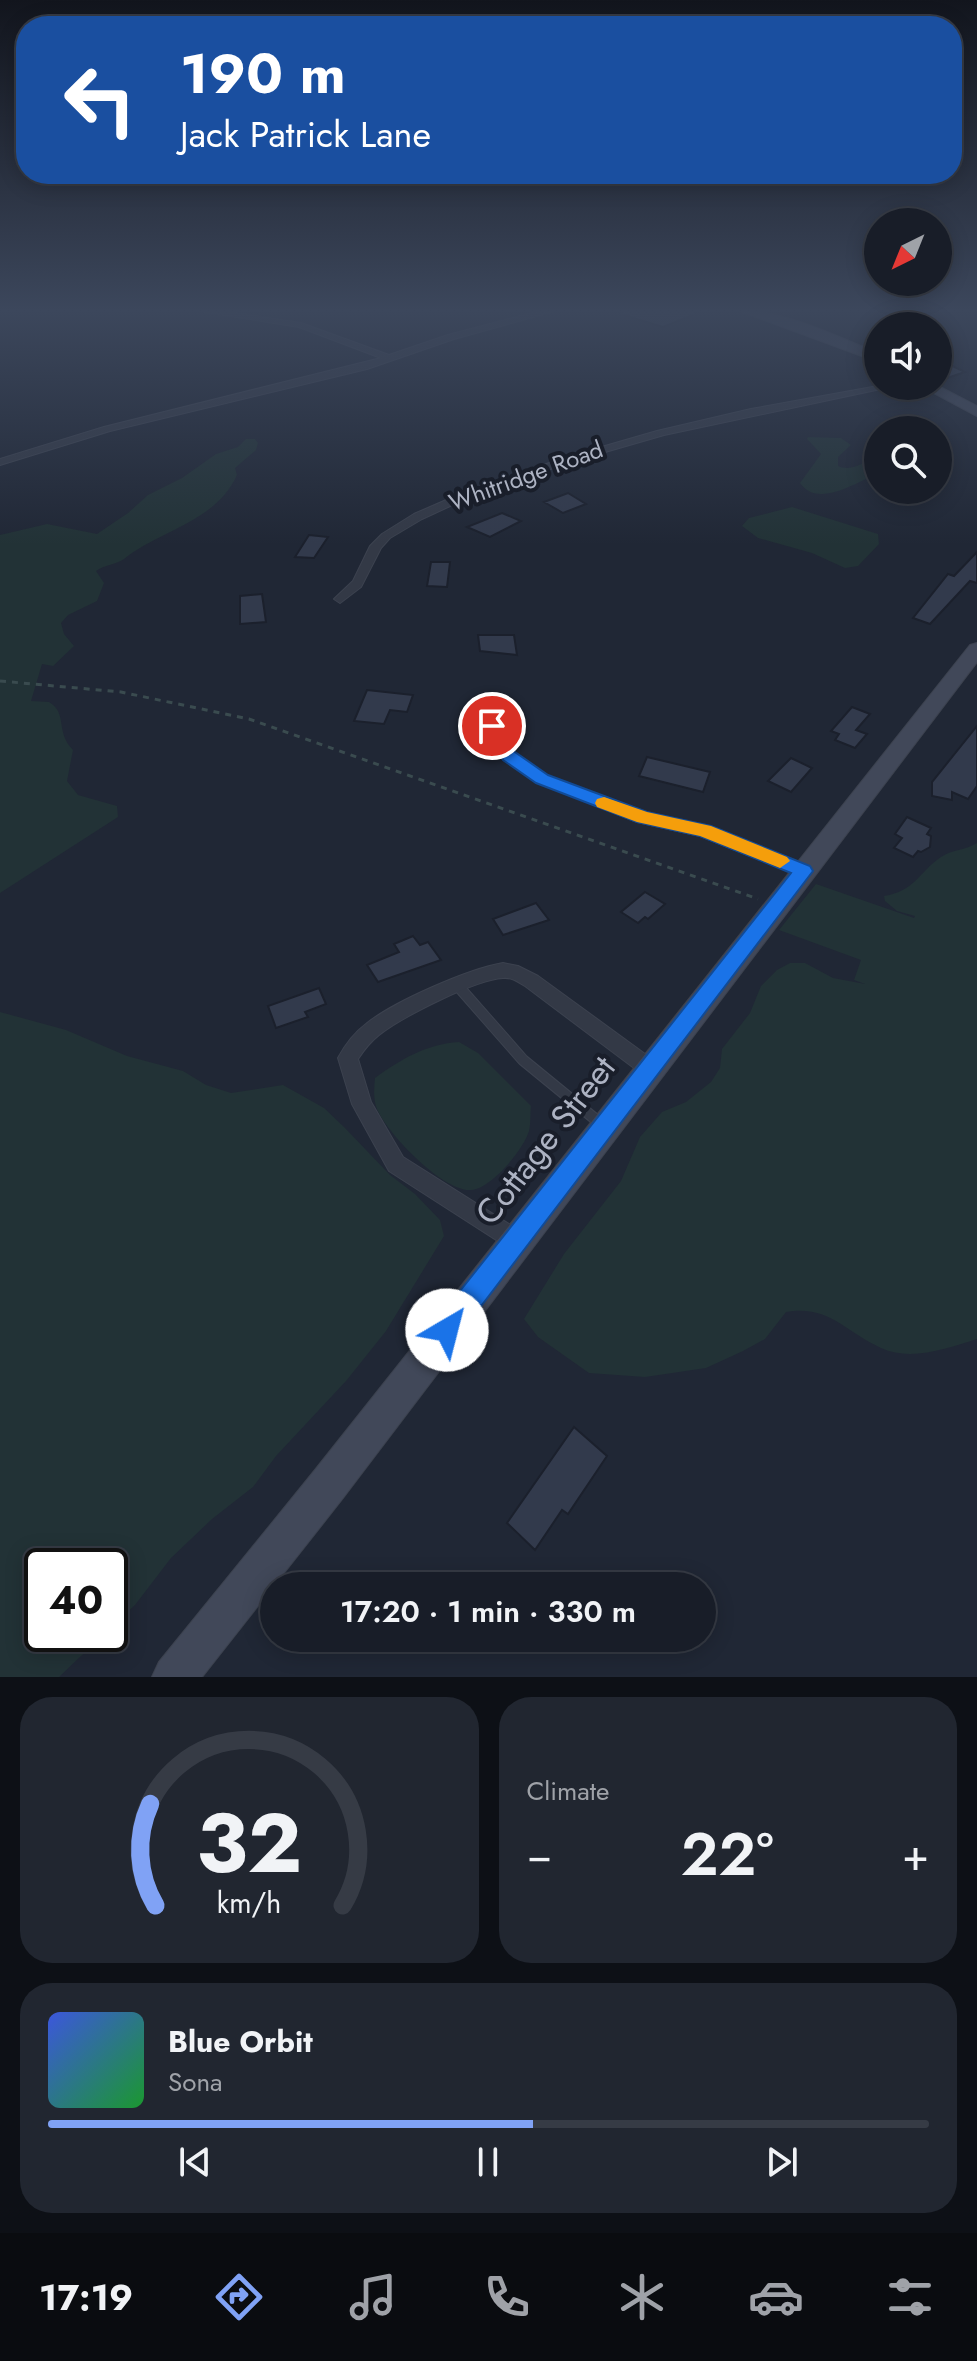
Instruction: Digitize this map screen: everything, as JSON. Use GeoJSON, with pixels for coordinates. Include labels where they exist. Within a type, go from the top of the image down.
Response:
{"type":"FeatureCollection","features":[{"type":"Feature","properties":{"kind":"street"},"geometry":{"type":"LineString","coordinates":[[0,462],[107,429],[272,388]]}},
{"type":"Feature","properties":{"kind":"street","name":"Whitridge Road"},"geometry":{"type":"LineString","coordinates":[[340,599],[358,583],[370,553],[383,538],[410,521],[499,482],[641,436],[724,415],[864,391]]}},
{"type":"Feature","properties":{"kind":"street"},"geometry":{"type":"LineString","coordinates":[[952,399],[977,412]]}},
{"type":"Feature","properties":{"kind":"street","name":"Cottage Street"},"geometry":{"type":"LineString","coordinates":[[174,1677],[347,1460],[977,649]]}},
{"type":"Feature","properties":{"kind":"street"},"geometry":{"type":"LineString","coordinates":[[492,726],[509,756],[542,779],[643,818],[704,831],[804,871]]}},
{"type":"Feature","properties":{"kind":"street"},"geometry":{"type":"LineString","coordinates":[[515,1241],[396,1164],[362,1104],[348,1058],[369,1029],[458,986],[495,972],[512,971],[577,1013],[649,1068]]}},
{"type":"Feature","properties":{"kind":"lane"},"geometry":{"type":"LineString","coordinates":[[458,986],[496,1036],[527,1068],[604,1126]]}},
{"type":"Feature","properties":{"kind":"path"},"geometry":{"type":"LineString","coordinates":[[0,681],[121,692],[249,719],[776,905]]}},
{"type":"Feature","properties":{"kind":"shaded area"},"geometry":{"type":"Polygon","coordinates":[[[841,438],[851,445],[838,457],[838,466],[849,468],[864,463],[864,480],[827,494],[808,490],[800,483],[821,454],[807,439],[841,438]]]}},
{"type":"Feature","properties":{"kind":"shaded area"},"geometry":{"type":"Polygon","coordinates":[[[246,439],[255,439],[258,443],[256,450],[235,468],[237,475],[216,504],[121,561],[96,571],[104,583],[97,601],[68,615],[61,623],[64,634],[74,646],[53,666],[42,664],[31,701],[49,702],[58,712],[64,736],[73,750],[67,781],[78,795],[117,806],[118,817],[0,893],[0,535],[47,524],[97,534],[148,495],[182,478],[216,454],[238,447],[246,439]]]}},
{"type":"Feature","properties":{"kind":"shaded area"},"geometry":{"type":"Polygon","coordinates":[[[792,507],[878,534],[879,544],[858,566],[845,568],[812,553],[758,538],[742,526],[749,518],[792,507]]]}},
{"type":"Feature","properties":{"kind":"shaded area"},"geometry":{"type":"Polygon","coordinates":[[[977,843],[977,1339],[929,1352],[905,1354],[868,1342],[826,1316],[814,1312],[786,1312],[765,1339],[743,1351],[706,1368],[645,1377],[589,1373],[538,1337],[524,1319],[564,1254],[621,1181],[640,1137],[662,1112],[686,1102],[711,1082],[720,1068],[722,1049],[750,1013],[761,986],[777,970],[790,963],[805,963],[833,978],[865,984],[854,980],[861,960],[779,930],[816,884],[914,918],[897,911],[885,901],[884,896],[910,886],[945,855],[977,843]]]}},
{"type":"Feature","properties":{"kind":"shaded area"},"geometry":{"type":"Polygon","coordinates":[[[0,1012],[66,1030],[127,1056],[183,1071],[206,1085],[231,1093],[283,1085],[324,1108],[440,1220],[444,1236],[386,1331],[346,1381],[276,1456],[253,1487],[212,1519],[171,1558],[128,1611],[128,1548],[24,1548],[24,1652],[85,1652],[59,1677],[0,1677],[0,1012]]]}},
{"type":"Feature","properties":{"kind":"shaded area"},"geometry":{"type":"Polygon","coordinates":[[[459,1042],[478,1053],[531,1106],[529,1131],[521,1148],[497,1176],[471,1190],[446,1182],[417,1159],[392,1132],[377,1109],[374,1097],[375,1078],[395,1065],[425,1049],[459,1042]]]}},
{"type":"Feature","properties":{"kind":"building"},"geometry":{"type":"Polygon","coordinates":[[[568,493],[586,504],[563,513],[544,502],[568,493]]]}},
{"type":"Feature","properties":{"kind":"building"},"geometry":{"type":"Polygon","coordinates":[[[502,513],[521,521],[490,537],[467,527],[502,513]]]}},
{"type":"Feature","properties":{"kind":"building"},"geometry":{"type":"Polygon","coordinates":[[[309,535],[328,537],[314,558],[295,557],[309,535]]]}},
{"type":"Feature","properties":{"kind":"building"},"geometry":{"type":"Polygon","coordinates":[[[977,552],[977,583],[970,581],[930,624],[913,618],[948,574],[954,576],[977,552]]]}},
{"type":"Feature","properties":{"kind":"building"},"geometry":{"type":"Polygon","coordinates":[[[431,562],[450,562],[447,587],[427,586],[431,562]]]}},
{"type":"Feature","properties":{"kind":"building"},"geometry":{"type":"Polygon","coordinates":[[[262,594],[266,622],[240,624],[240,596],[262,594]]]}},
{"type":"Feature","properties":{"kind":"building"},"geometry":{"type":"Polygon","coordinates":[[[478,635],[514,635],[517,655],[480,651],[478,635]]]}},
{"type":"Feature","properties":{"kind":"building"},"geometry":{"type":"Polygon","coordinates":[[[367,690],[413,695],[407,712],[390,710],[384,724],[354,721],[367,690]]]}},
{"type":"Feature","properties":{"kind":"building"},"geometry":{"type":"Polygon","coordinates":[[[852,707],[870,714],[856,730],[867,734],[855,748],[835,740],[839,734],[831,731],[852,707]]]}},
{"type":"Feature","properties":{"kind":"building"},"geometry":{"type":"Polygon","coordinates":[[[977,726],[977,786],[968,799],[952,792],[952,800],[932,796],[932,782],[977,726]]]}},
{"type":"Feature","properties":{"kind":"building"},"geometry":{"type":"Polygon","coordinates":[[[647,757],[710,772],[703,792],[639,776],[647,757]]]}},
{"type":"Feature","properties":{"kind":"building"},"geometry":{"type":"Polygon","coordinates":[[[791,758],[812,768],[791,792],[768,781],[791,758]]]}},
{"type":"Feature","properties":{"kind":"building"},"geometry":{"type":"Polygon","coordinates":[[[907,817],[931,828],[927,834],[931,836],[930,847],[918,851],[913,857],[894,848],[902,838],[895,834],[907,817]]]}},
{"type":"Feature","properties":{"kind":"building"},"geometry":{"type":"Polygon","coordinates":[[[645,892],[665,904],[648,919],[645,917],[638,923],[621,912],[645,892]]]}},
{"type":"Feature","properties":{"kind":"building"},"geometry":{"type":"Polygon","coordinates":[[[536,903],[549,920],[503,935],[493,919],[536,903]]]}},
{"type":"Feature","properties":{"kind":"building"},"geometry":{"type":"Polygon","coordinates":[[[413,936],[420,945],[428,942],[441,960],[378,982],[367,965],[399,952],[394,944],[413,936]]]}},
{"type":"Feature","properties":{"kind":"building"},"geometry":{"type":"Polygon","coordinates":[[[319,988],[326,1004],[305,1012],[308,1017],[276,1028],[268,1006],[319,988]]]}},
{"type":"Feature","properties":{"kind":"building"},"geometry":{"type":"Polygon","coordinates":[[[574,1427],[607,1456],[568,1514],[562,1510],[535,1550],[507,1523],[574,1427]]]}},
{"type":"Feature","properties":{"kind":"slow traffic"},"geometry":{"type":"LineString","coordinates":[[604,803],[643,818],[704,831],[780,861]]}},
{"type":"Feature","properties":{"kind":"route"},"geometry":{"type":"LineString","coordinates":[[447,1330],[804,871],[704,831],[643,818],[542,779],[509,756],[492,726]]}}]}
